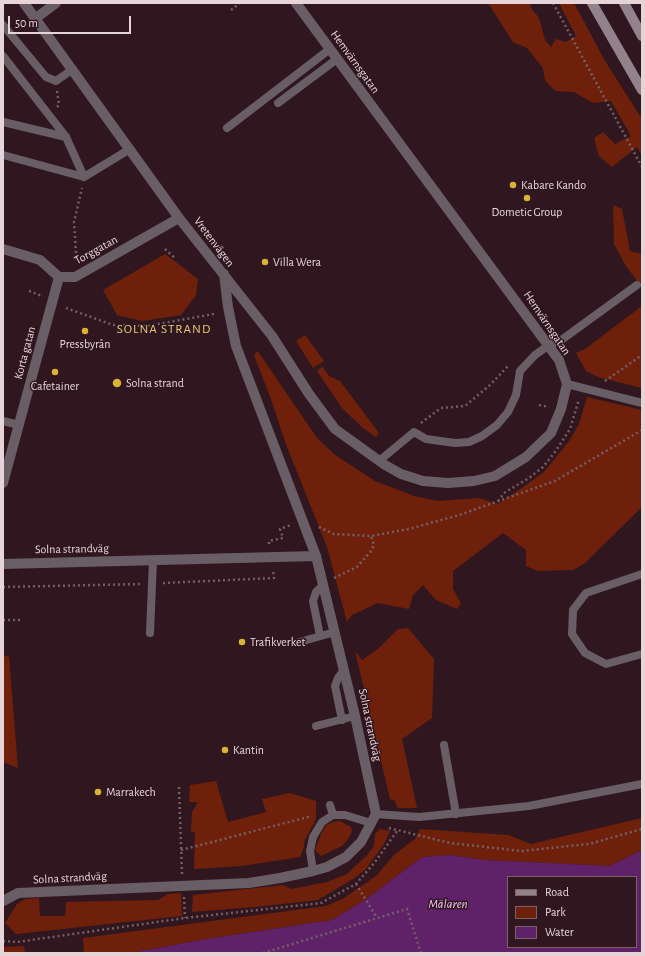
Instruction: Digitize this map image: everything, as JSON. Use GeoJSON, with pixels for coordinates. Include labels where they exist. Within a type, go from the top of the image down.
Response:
{"type":"FeatureCollection","features":[{"type":"Feature","properties":{"kind":"main road"},"geometry":{"type":"LineString","coordinates":[[592,3],[642,90]]}},
{"type":"Feature","properties":{"kind":"main road"},"geometry":{"type":"LineString","coordinates":[[624,3],[642,36]]}},
{"type":"Feature","properties":{"kind":"street","name":"Vretenvägen"},"geometry":{"type":"LineString","coordinates":[[24,3],[179,218],[224,274],[228,307],[236,346],[316,556]]}},
{"type":"Feature","properties":{"kind":"street"},"geometry":{"type":"LineString","coordinates":[[36,18],[56,3]]}},
{"type":"Feature","properties":{"kind":"street","name":"Hemvärnsgatan"},"geometry":{"type":"LineString","coordinates":[[296,3],[549,345],[559,360],[567,384]]}},
{"type":"Feature","properties":{"kind":"street","name":"Torggatan"},"geometry":{"type":"LineString","coordinates":[[59,277],[75,277],[179,218]]}},
{"type":"Feature","properties":{"kind":"street"},"geometry":{"type":"LineString","coordinates":[[3,249],[40,260],[59,277]]}},
{"type":"Feature","properties":{"kind":"street"},"geometry":{"type":"LineString","coordinates":[[224,274],[272,336],[309,394],[335,429],[379,461],[401,474],[423,481],[448,483],[474,481],[495,476],[526,457],[551,433],[561,409],[567,384]]}},
{"type":"Feature","properties":{"kind":"street","name":"Korta gatan"},"geometry":{"type":"LineString","coordinates":[[3,483],[59,277]]}},
{"type":"Feature","properties":{"kind":"street","name":"Solna strandväg"},"geometry":{"type":"LineString","coordinates":[[3,564],[316,556],[356,716],[373,818],[361,842],[346,857],[327,867],[313,871],[248,883],[18,894],[3,901]]}},
{"type":"Feature","properties":{"kind":"lane"},"geometry":{"type":"LineString","coordinates":[[3,25],[46,77],[56,81],[73,69]]}},
{"type":"Feature","properties":{"kind":"lane"},"geometry":{"type":"LineString","coordinates":[[227,128],[330,49]]}},
{"type":"Feature","properties":{"kind":"lane"},"geometry":{"type":"LineString","coordinates":[[3,56],[66,137],[84,177]]}},
{"type":"Feature","properties":{"kind":"lane"},"geometry":{"type":"LineString","coordinates":[[278,103],[337,59]]}},
{"type":"Feature","properties":{"kind":"lane"},"geometry":{"type":"LineString","coordinates":[[3,122],[66,137]]}},
{"type":"Feature","properties":{"kind":"lane"},"geometry":{"type":"LineString","coordinates":[[3,155],[84,177],[130,149]]}},
{"type":"Feature","properties":{"kind":"lane"},"geometry":{"type":"LineString","coordinates":[[379,461],[414,432],[426,439],[455,443],[470,442],[482,436],[497,425],[508,412],[516,395],[520,371],[535,355],[549,345],[560,341],[637,285]]}},
{"type":"Feature","properties":{"kind":"lane"},"geometry":{"type":"LineString","coordinates":[[567,384],[642,403]]}},
{"type":"Feature","properties":{"kind":"lane"},"geometry":{"type":"LineString","coordinates":[[3,421],[19,425]]}},
{"type":"Feature","properties":{"kind":"lane"},"geometry":{"type":"LineString","coordinates":[[150,633],[153,560]]}},
{"type":"Feature","properties":{"kind":"lane"},"geometry":{"type":"LineString","coordinates":[[642,574],[586,592],[574,610],[572,634],[585,654],[606,664],[642,654]]}},
{"type":"Feature","properties":{"kind":"lane"},"geometry":{"type":"LineString","coordinates":[[320,636],[313,601],[316,592],[323,585]]}},
{"type":"Feature","properties":{"kind":"lane"},"geometry":{"type":"LineString","coordinates":[[296,643],[335,632]]}},
{"type":"Feature","properties":{"kind":"lane"},"geometry":{"type":"LineString","coordinates":[[342,720],[335,686],[338,678],[344,670]]}},
{"type":"Feature","properties":{"kind":"lane"},"geometry":{"type":"LineString","coordinates":[[316,726],[356,716]]}},
{"type":"Feature","properties":{"kind":"lane"},"geometry":{"type":"LineString","coordinates":[[444,745],[456,814]]}},
{"type":"Feature","properties":{"kind":"lane"},"geometry":{"type":"LineString","coordinates":[[313,871],[310,851],[313,837],[322,822],[332,811],[345,815],[373,818],[419,817],[456,814],[529,806],[642,784]]}},
{"type":"Feature","properties":{"kind":"path"},"geometry":{"type":"LineString","coordinates":[[231,10],[238,3]]}},
{"type":"Feature","properties":{"kind":"path"},"geometry":{"type":"LineString","coordinates":[[553,3],[642,167]]}},
{"type":"Feature","properties":{"kind":"path"},"geometry":{"type":"LineString","coordinates":[[49,116],[59,105],[56,81]]}},
{"type":"Feature","properties":{"kind":"path"},"geometry":{"type":"LineString","coordinates":[[76,253],[74,222],[84,177]]}},
{"type":"Feature","properties":{"kind":"path"},"geometry":{"type":"LineString","coordinates":[[165,249],[176,259]]}},
{"type":"Feature","properties":{"kind":"path"},"geometry":{"type":"LineString","coordinates":[[66,308],[113,325],[147,326],[214,314]]}},
{"type":"Feature","properties":{"kind":"path"},"geometry":{"type":"LineString","coordinates":[[602,383],[642,355]]}},
{"type":"Feature","properties":{"kind":"path"},"geometry":{"type":"LineString","coordinates":[[416,426],[441,408],[465,406],[490,385],[510,364]]}},
{"type":"Feature","properties":{"kind":"path"},"geometry":{"type":"LineString","coordinates":[[313,523],[334,534],[371,536],[388,534],[459,515],[555,480],[642,430]]}},
{"type":"Feature","properties":{"kind":"path"},"geometry":{"type":"LineString","coordinates":[[269,542],[283,538],[280,529]]}},
{"type":"Feature","properties":{"kind":"path"},"geometry":{"type":"LineString","coordinates":[[323,585],[357,567],[371,552],[374,544],[371,536]]}},
{"type":"Feature","properties":{"kind":"path"},"geometry":{"type":"LineString","coordinates":[[3,620],[22,620]]}},
{"type":"Feature","properties":{"kind":"path"},"geometry":{"type":"LineString","coordinates":[[179,787],[185,918]]}},
{"type":"Feature","properties":{"kind":"path"},"geometry":{"type":"LineString","coordinates":[[181,850],[332,811]]}},
{"type":"Feature","properties":{"kind":"path"},"geometry":{"type":"LineString","coordinates":[[3,941],[17,942],[185,918],[321,903],[356,884],[375,862],[397,831],[457,844],[521,851],[589,844],[642,829]]}},
{"type":"Feature","properties":{"kind":"path"},"geometry":{"type":"LineString","coordinates":[[356,884],[377,918]]}},
{"type":"Feature","properties":{"kind":"path"},"geometry":{"type":"LineString","coordinates":[[263,953],[407,909],[421,953]]}},
{"type":"Feature","properties":{"kind":"green space"},"geometry":{"type":"Polygon","coordinates":[[[488,3],[530,3],[531,8],[539,18],[545,40],[551,47],[556,39],[566,42],[576,36],[559,3],[574,3],[605,61],[642,119],[642,156],[637,147],[612,167],[599,156],[594,138],[603,132],[615,144],[631,136],[611,101],[593,103],[574,92],[555,91],[545,80],[543,68],[527,48],[513,42],[488,3]]]}},
{"type":"Feature","properties":{"kind":"green space"},"geometry":{"type":"Polygon","coordinates":[[[613,205],[622,209],[630,251],[642,254],[642,287],[626,266],[614,244],[613,205]]]}},
{"type":"Feature","properties":{"kind":"green space"},"geometry":{"type":"Polygon","coordinates":[[[165,254],[198,279],[196,295],[181,315],[142,321],[117,315],[103,290],[165,254]]]}},
{"type":"Feature","properties":{"kind":"green space"},"geometry":{"type":"Polygon","coordinates":[[[642,306],[642,388],[598,377],[586,371],[576,353],[585,349],[642,306]]]}},
{"type":"Feature","properties":{"kind":"green space"},"geometry":{"type":"Polygon","coordinates":[[[305,335],[324,361],[313,368],[296,341],[305,335]]]}},
{"type":"Feature","properties":{"kind":"green space"},"geometry":{"type":"Polygon","coordinates":[[[257,351],[317,438],[335,455],[375,481],[414,496],[438,501],[479,498],[498,504],[526,485],[544,472],[569,441],[579,424],[587,397],[642,410],[642,507],[585,563],[573,570],[538,571],[526,566],[526,550],[503,533],[453,571],[453,589],[461,603],[457,609],[436,600],[423,585],[413,595],[409,609],[378,603],[352,615],[347,622],[327,547],[287,447],[254,355],[257,351]]]}},
{"type":"Feature","properties":{"kind":"green space"},"geometry":{"type":"Polygon","coordinates":[[[322,366],[329,376],[340,381],[379,433],[376,437],[363,428],[342,408],[317,371],[322,366]]]}},
{"type":"Feature","properties":{"kind":"green space"},"geometry":{"type":"Polygon","coordinates":[[[408,628],[434,659],[432,718],[402,739],[417,808],[397,808],[395,801],[390,799],[355,651],[362,660],[378,649],[398,629],[408,628]]]}},
{"type":"Feature","properties":{"kind":"green space"},"geometry":{"type":"Polygon","coordinates":[[[3,655],[9,657],[18,768],[3,762],[3,655]]]}},
{"type":"Feature","properties":{"kind":"green space"},"geometry":{"type":"Polygon","coordinates":[[[216,781],[228,822],[266,812],[262,799],[290,793],[316,801],[316,819],[305,840],[300,857],[242,866],[194,869],[195,832],[191,832],[192,812],[198,802],[189,802],[190,785],[216,781]]]}},
{"type":"Feature","properties":{"kind":"green space"},"geometry":{"type":"Polygon","coordinates":[[[642,818],[642,850],[610,866],[485,860],[450,855],[422,857],[365,900],[332,920],[207,939],[130,953],[84,953],[83,938],[326,906],[344,898],[376,876],[395,854],[415,839],[420,829],[508,835],[531,844],[642,818]]]}},
{"type":"Feature","properties":{"kind":"green space"},"geometry":{"type":"Polygon","coordinates":[[[340,821],[351,827],[352,832],[342,846],[321,856],[315,850],[321,834],[326,825],[340,821]]]}},
{"type":"Feature","properties":{"kind":"green space"},"geometry":{"type":"Polygon","coordinates":[[[380,829],[390,831],[384,844],[366,869],[353,879],[318,900],[192,912],[193,895],[283,885],[291,889],[327,882],[347,874],[368,854],[374,846],[375,834],[380,829]]]}},
{"type":"Feature","properties":{"kind":"green space"},"geometry":{"type":"Polygon","coordinates":[[[181,893],[182,916],[16,934],[5,923],[17,904],[25,899],[39,898],[40,916],[65,916],[66,902],[158,900],[168,894],[181,893]]]}},
{"type":"Feature","properties":{"kind":"green space"},"geometry":{"type":"Polygon","coordinates":[[[24,946],[25,953],[3,953],[3,947],[24,946]]]}},
{"type":"Feature","properties":{"kind":"water","name":"Mälaren"},"geometry":{"type":"Polygon","coordinates":[[[642,850],[642,953],[130,953],[207,939],[332,920],[365,900],[422,857],[450,855],[485,860],[610,866],[642,850]]]}},
{"type":"Feature","properties":{"kind":"place","name":"Kabare Kando"},"geometry":{"type":"Point","coordinates":[513,185]}},
{"type":"Feature","properties":{"kind":"place","name":"Dometic Group"},"geometry":{"type":"Point","coordinates":[527,198]}},
{"type":"Feature","properties":{"kind":"place","name":"Villa Wera"},"geometry":{"type":"Point","coordinates":[265,262]}},
{"type":"Feature","properties":{"kind":"place","name":"Pressbyrån"},"geometry":{"type":"Point","coordinates":[85,331]}},
{"type":"Feature","properties":{"kind":"place","name":"Cafetainer"},"geometry":{"type":"Point","coordinates":[55,372]}},
{"type":"Feature","properties":{"kind":"place","name":"Solna strand"},"geometry":{"type":"Point","coordinates":[117,383]}},
{"type":"Feature","properties":{"kind":"place","name":"Trafikverket"},"geometry":{"type":"Point","coordinates":[242,642]}},
{"type":"Feature","properties":{"kind":"place","name":"Kantin"},"geometry":{"type":"Point","coordinates":[225,750]}},
{"type":"Feature","properties":{"kind":"place","name":"Marrakech"},"geometry":{"type":"Point","coordinates":[98,792]}},
{"type":"Feature","properties":{"kind":"district","name":"SOLNA STRAND"},"geometry":{"type":"Point","coordinates":[164,329]}}]}
